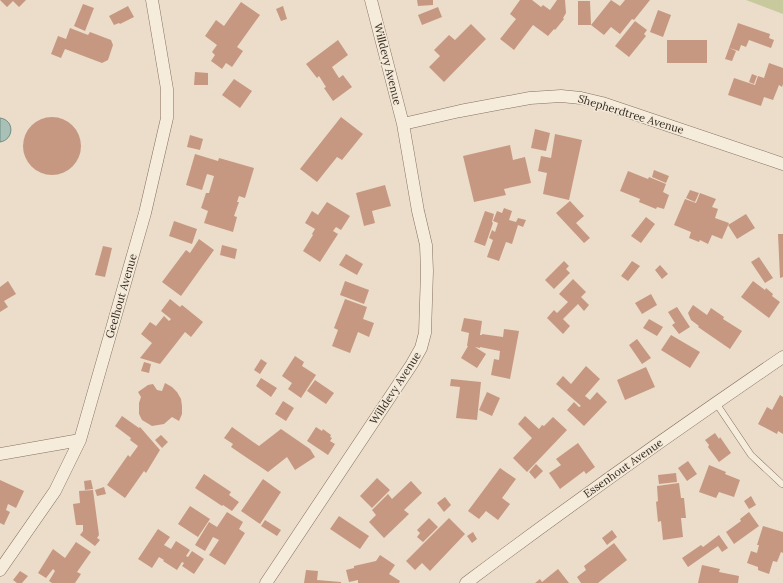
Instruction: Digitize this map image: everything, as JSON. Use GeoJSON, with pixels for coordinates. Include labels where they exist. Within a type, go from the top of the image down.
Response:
{"type":"FeatureCollection","features":[{"type":"Feature","properties":{"kind":"street","name":"Geelhout Avenue"},"geometry":{"type":"LineString","coordinates":[[0,570],[55,491],[80,440],[145,213],[167,118],[167,89],[152,0]]}},
{"type":"Feature","properties":{"kind":"street","name":"Willdevy Avenue"},"geometry":{"type":"LineString","coordinates":[[266,583],[412,364],[425,333],[427,270],[426,245],[418,211],[404,124],[371,0]]}},
{"type":"Feature","properties":{"kind":"street","name":"Shepherdtree Avenue"},"geometry":{"type":"LineString","coordinates":[[404,124],[460,111],[530,98],[567,96],[602,103],[783,164]]}},
{"type":"Feature","properties":{"kind":"street","name":"Essenhout Avenue"},"geometry":{"type":"LineString","coordinates":[[466,583],[525,538],[783,357]]}},
{"type":"Feature","properties":{"kind":"street"},"geometry":{"type":"LineString","coordinates":[[0,454],[80,440]]}},
{"type":"Feature","properties":{"kind":"lane"},"geometry":{"type":"LineString","coordinates":[[716,403],[751,455],[782,484]]}},
{"type":"Feature","properties":{"kind":"green space"},"geometry":{"type":"Polygon","coordinates":[[[746,0],[783,0],[783,14],[746,0]]]}},
{"type":"Feature","properties":{"kind":"shaded area"},"geometry":{"type":"Polygon","coordinates":[[[0,118],[8,122],[11,130],[8,138],[0,142],[0,118]]]}},
{"type":"Feature","properties":{"kind":"building"},"geometry":{"type":"Polygon","coordinates":[[[0,0],[26,0],[19,7],[13,1],[7,7],[0,0]]]}},
{"type":"Feature","properties":{"kind":"building"},"geometry":{"type":"Polygon","coordinates":[[[417,0],[433,0],[433,5],[418,6],[417,0]]]}},
{"type":"Feature","properties":{"kind":"building"},"geometry":{"type":"Polygon","coordinates":[[[520,0],[532,0],[541,7],[543,5],[550,10],[557,0],[565,0],[566,13],[563,18],[564,19],[548,36],[533,25],[514,50],[500,39],[516,19],[510,14],[520,0]]]}},
{"type":"Feature","properties":{"kind":"building"},"geometry":{"type":"Polygon","coordinates":[[[611,0],[620,6],[625,0],[650,0],[634,20],[632,19],[620,34],[611,27],[604,35],[591,25],[611,0]]]}},
{"type":"Feature","properties":{"kind":"building"},"geometry":{"type":"Polygon","coordinates":[[[578,1],[590,1],[591,25],[578,25],[578,1]]]}},
{"type":"Feature","properties":{"kind":"building"},"geometry":{"type":"Polygon","coordinates":[[[241,2],[260,15],[237,47],[243,51],[232,67],[226,63],[222,69],[211,61],[215,55],[212,52],[217,45],[205,36],[216,20],[224,26],[241,2]]]}},
{"type":"Feature","properties":{"kind":"building"},"geometry":{"type":"Polygon","coordinates":[[[83,4],[94,8],[85,31],[74,26],[83,4]]]}},
{"type":"Feature","properties":{"kind":"building"},"geometry":{"type":"Polygon","coordinates":[[[128,6],[134,17],[120,24],[114,25],[109,16],[128,6]]]}},
{"type":"Feature","properties":{"kind":"building"},"geometry":{"type":"Polygon","coordinates":[[[283,6],[287,19],[281,21],[276,9],[283,6]]]}},
{"type":"Feature","properties":{"kind":"building"},"geometry":{"type":"Polygon","coordinates":[[[438,7],[442,17],[422,25],[418,15],[438,7]]]}},
{"type":"Feature","properties":{"kind":"building"},"geometry":{"type":"Polygon","coordinates":[[[658,10],[671,15],[663,37],[650,32],[658,10]]]}},
{"type":"Feature","properties":{"kind":"building"},"geometry":{"type":"Polygon","coordinates":[[[635,21],[647,30],[644,34],[646,36],[629,57],[615,46],[635,21]]]}},
{"type":"Feature","properties":{"kind":"building"},"geometry":{"type":"Polygon","coordinates":[[[738,23],[770,34],[769,38],[774,40],[771,48],[749,40],[746,47],[741,45],[739,51],[729,48],[738,23]]]}},
{"type":"Feature","properties":{"kind":"building"},"geometry":{"type":"Polygon","coordinates":[[[471,24],[486,39],[444,82],[429,67],[440,56],[434,50],[449,35],[455,40],[471,24]]]}},
{"type":"Feature","properties":{"kind":"building"},"geometry":{"type":"Polygon","coordinates":[[[70,28],[88,35],[90,32],[111,40],[113,45],[108,60],[102,63],[65,49],[61,58],[51,54],[58,36],[66,39],[70,28]]]}},
{"type":"Feature","properties":{"kind":"building"},"geometry":{"type":"Polygon","coordinates":[[[338,40],[348,55],[332,67],[339,78],[343,75],[352,87],[333,101],[324,88],[326,87],[319,76],[317,78],[306,64],[338,40]]]}},
{"type":"Feature","properties":{"kind":"building"},"geometry":{"type":"Polygon","coordinates":[[[667,40],[707,40],[707,63],[667,63],[667,40]]]}},
{"type":"Feature","properties":{"kind":"building"},"geometry":{"type":"Polygon","coordinates":[[[729,48],[736,51],[732,61],[725,59],[729,48]]]}},
{"type":"Feature","properties":{"kind":"building"},"geometry":{"type":"Polygon","coordinates":[[[769,63],[783,68],[783,84],[782,87],[779,85],[773,100],[764,97],[761,106],[728,95],[734,78],[755,85],[758,76],[764,78],[769,63]]]}},
{"type":"Feature","properties":{"kind":"building"},"geometry":{"type":"Polygon","coordinates":[[[195,72],[208,73],[208,85],[194,85],[195,72]]]}},
{"type":"Feature","properties":{"kind":"building"},"geometry":{"type":"Polygon","coordinates":[[[752,74],[757,76],[754,84],[749,82],[752,74]]]}},
{"type":"Feature","properties":{"kind":"building"},"geometry":{"type":"Polygon","coordinates":[[[234,79],[252,91],[240,108],[222,95],[234,79]]]}},
{"type":"Feature","properties":{"kind":"building"},"geometry":{"type":"Polygon","coordinates":[[[46,117],[58,117],[73,125],[81,140],[81,152],[73,167],[58,175],[46,175],[31,167],[23,152],[23,140],[31,125],[46,117]]]}},
{"type":"Feature","properties":{"kind":"building"},"geometry":{"type":"Polygon","coordinates":[[[341,117],[363,134],[342,160],[337,157],[317,182],[300,169],[341,117]]]}},
{"type":"Feature","properties":{"kind":"building"},"geometry":{"type":"Polygon","coordinates":[[[535,129],[550,133],[546,151],[531,148],[535,129]]]}},
{"type":"Feature","properties":{"kind":"building"},"geometry":{"type":"Polygon","coordinates":[[[555,134],[582,140],[569,200],[543,194],[547,173],[538,171],[541,156],[551,158],[555,134]]]}},
{"type":"Feature","properties":{"kind":"building"},"geometry":{"type":"Polygon","coordinates":[[[190,135],[203,139],[200,150],[187,147],[190,135]]]}},
{"type":"Feature","properties":{"kind":"building"},"geometry":{"type":"Polygon","coordinates":[[[510,145],[513,160],[525,157],[531,183],[504,189],[506,195],[474,202],[463,156],[510,145]]]}},
{"type":"Feature","properties":{"kind":"building"},"geometry":{"type":"Polygon","coordinates":[[[195,154],[218,161],[219,158],[254,168],[245,198],[239,196],[237,202],[239,202],[234,216],[237,217],[233,232],[204,223],[208,211],[201,208],[206,193],[209,193],[214,176],[207,174],[202,190],[186,185],[195,154]]]}},
{"type":"Feature","properties":{"kind":"building"},"geometry":{"type":"Polygon","coordinates":[[[654,170],[669,176],[666,183],[652,177],[654,170]]]}},
{"type":"Feature","properties":{"kind":"building"},"geometry":{"type":"Polygon","coordinates":[[[628,171],[666,184],[663,192],[669,195],[664,209],[657,207],[656,209],[639,202],[640,199],[620,191],[628,171]]]}},
{"type":"Feature","properties":{"kind":"building"},"geometry":{"type":"Polygon","coordinates":[[[385,185],[391,206],[372,211],[375,223],[364,226],[356,193],[385,185]]]}},
{"type":"Feature","properties":{"kind":"building"},"geometry":{"type":"Polygon","coordinates":[[[690,190],[699,193],[695,202],[686,198],[690,190]]]}},
{"type":"Feature","properties":{"kind":"building"},"geometry":{"type":"Polygon","coordinates":[[[700,193],[716,199],[712,207],[718,209],[715,218],[729,223],[722,239],[712,235],[708,244],[700,240],[699,242],[689,238],[691,232],[674,225],[685,199],[696,203],[700,193]]]}},
{"type":"Feature","properties":{"kind":"building"},"geometry":{"type":"Polygon","coordinates":[[[570,201],[584,216],[576,223],[590,238],[584,243],[556,213],[570,201]]]}},
{"type":"Feature","properties":{"kind":"building"},"geometry":{"type":"Polygon","coordinates":[[[327,202],[350,216],[341,230],[336,227],[333,231],[338,234],[320,262],[303,251],[315,229],[305,223],[312,211],[318,215],[327,202]]]}},
{"type":"Feature","properties":{"kind":"building"},"geometry":{"type":"Polygon","coordinates":[[[504,208],[512,211],[509,220],[516,222],[518,218],[526,220],[523,227],[518,225],[512,244],[506,242],[499,261],[487,257],[493,240],[489,238],[492,230],[495,232],[498,223],[493,221],[497,211],[502,213],[504,208]]]}},
{"type":"Feature","properties":{"kind":"building"},"geometry":{"type":"Polygon","coordinates":[[[485,211],[494,214],[493,223],[485,246],[474,242],[485,211]]]}},
{"type":"Feature","properties":{"kind":"building"},"geometry":{"type":"Polygon","coordinates":[[[746,214],[755,228],[737,239],[728,225],[746,214]]]}},
{"type":"Feature","properties":{"kind":"building"},"geometry":{"type":"Polygon","coordinates":[[[646,217],[655,224],[641,243],[631,236],[646,217]]]}},
{"type":"Feature","properties":{"kind":"building"},"geometry":{"type":"Polygon","coordinates":[[[174,221],[197,229],[192,244],[169,236],[174,221]]]}},
{"type":"Feature","properties":{"kind":"building"},"geometry":{"type":"Polygon","coordinates":[[[778,234],[783,234],[783,277],[780,278],[778,234]]]}},
{"type":"Feature","properties":{"kind":"building"},"geometry":{"type":"Polygon","coordinates":[[[199,239],[214,250],[181,296],[162,282],[186,250],[190,253],[199,239]]]}},
{"type":"Feature","properties":{"kind":"building"},"geometry":{"type":"Polygon","coordinates":[[[222,245],[237,249],[235,259],[220,255],[222,245]]]}},
{"type":"Feature","properties":{"kind":"building"},"geometry":{"type":"Polygon","coordinates":[[[103,246],[112,248],[105,277],[95,275],[103,246]]]}},
{"type":"Feature","properties":{"kind":"building"},"geometry":{"type":"Polygon","coordinates":[[[346,254],[363,264],[357,275],[339,265],[346,254]]]}},
{"type":"Feature","properties":{"kind":"building"},"geometry":{"type":"Polygon","coordinates":[[[759,257],[773,278],[765,283],[751,262],[759,257]]]}},
{"type":"Feature","properties":{"kind":"building"},"geometry":{"type":"Polygon","coordinates":[[[564,261],[569,266],[566,269],[570,273],[554,289],[545,280],[564,261]]]}},
{"type":"Feature","properties":{"kind":"building"},"geometry":{"type":"Polygon","coordinates":[[[632,261],[640,266],[628,281],[621,276],[632,261]]]}},
{"type":"Feature","properties":{"kind":"building"},"geometry":{"type":"Polygon","coordinates":[[[660,265],[668,274],[662,279],[655,270],[660,265]]]}},
{"type":"Feature","properties":{"kind":"building"},"geometry":{"type":"Polygon","coordinates":[[[573,279],[586,292],[581,297],[589,305],[584,311],[578,304],[563,319],[570,326],[563,334],[547,318],[554,310],[557,313],[568,302],[559,294],[573,279]]]}},
{"type":"Feature","properties":{"kind":"building"},"geometry":{"type":"Polygon","coordinates":[[[8,281],[16,294],[4,301],[8,307],[0,312],[0,287],[8,281]]]}},
{"type":"Feature","properties":{"kind":"building"},"geometry":{"type":"Polygon","coordinates":[[[345,281],[369,290],[364,304],[340,295],[345,281]]]}},
{"type":"Feature","properties":{"kind":"building"},"geometry":{"type":"Polygon","coordinates":[[[753,281],[765,290],[766,288],[773,294],[772,296],[780,302],[769,318],[741,297],[753,281]]]}},
{"type":"Feature","properties":{"kind":"building"},"geometry":{"type":"Polygon","coordinates":[[[651,294],[657,305],[642,314],[635,303],[651,294]]]}},
{"type":"Feature","properties":{"kind":"building"},"geometry":{"type":"Polygon","coordinates":[[[170,299],[180,307],[182,305],[203,322],[191,337],[185,332],[160,364],[140,358],[152,343],[141,334],[150,322],[156,326],[164,316],[169,321],[171,319],[161,311],[170,299]]]}},
{"type":"Feature","properties":{"kind":"building"},"geometry":{"type":"Polygon","coordinates":[[[345,299],[367,307],[363,319],[374,323],[369,337],[358,332],[350,353],[332,346],[338,330],[334,328],[345,299]]]}},
{"type":"Feature","properties":{"kind":"building"},"geometry":{"type":"Polygon","coordinates":[[[693,305],[707,315],[711,308],[724,317],[723,319],[742,331],[730,349],[698,327],[699,326],[691,320],[688,313],[693,305]]]}},
{"type":"Feature","properties":{"kind":"building"},"geometry":{"type":"Polygon","coordinates":[[[677,307],[690,327],[679,334],[672,325],[675,323],[668,312],[677,307]]]}},
{"type":"Feature","properties":{"kind":"building"},"geometry":{"type":"Polygon","coordinates":[[[464,318],[482,321],[480,335],[503,337],[504,329],[519,331],[510,379],[491,375],[494,359],[499,360],[500,351],[475,347],[486,354],[477,368],[461,358],[468,346],[469,333],[461,331],[464,318]]]}},
{"type":"Feature","properties":{"kind":"building"},"geometry":{"type":"Polygon","coordinates":[[[649,319],[663,327],[657,336],[643,328],[649,319]]]}},
{"type":"Feature","properties":{"kind":"building"},"geometry":{"type":"Polygon","coordinates":[[[671,335],[700,352],[690,368],[661,350],[671,335]]]}},
{"type":"Feature","properties":{"kind":"building"},"geometry":{"type":"Polygon","coordinates":[[[637,339],[651,358],[642,364],[629,345],[637,339]]]}},
{"type":"Feature","properties":{"kind":"building"},"geometry":{"type":"Polygon","coordinates":[[[295,356],[304,362],[302,366],[316,375],[301,398],[288,389],[292,383],[282,376],[295,356]]]}},
{"type":"Feature","properties":{"kind":"building"},"geometry":{"type":"Polygon","coordinates":[[[261,359],[267,363],[260,374],[254,370],[261,359]]]}},
{"type":"Feature","properties":{"kind":"building"},"geometry":{"type":"Polygon","coordinates":[[[144,362],[151,364],[149,373],[141,371],[144,362]]]}},
{"type":"Feature","properties":{"kind":"building"},"geometry":{"type":"Polygon","coordinates":[[[586,366],[600,379],[585,396],[590,400],[597,392],[607,402],[584,426],[567,410],[574,402],[579,407],[581,406],[556,384],[563,376],[571,384],[586,366]]]}},
{"type":"Feature","properties":{"kind":"building"},"geometry":{"type":"Polygon","coordinates":[[[646,367],[655,387],[625,400],[617,380],[646,367]]]}},
{"type":"Feature","properties":{"kind":"building"},"geometry":{"type":"Polygon","coordinates":[[[261,378],[277,388],[271,397],[256,386],[261,378]]]}},
{"type":"Feature","properties":{"kind":"building"},"geometry":{"type":"Polygon","coordinates":[[[451,379],[481,382],[477,420],[456,418],[460,387],[450,386],[451,379]]]}},
{"type":"Feature","properties":{"kind":"building"},"geometry":{"type":"Polygon","coordinates":[[[315,380],[334,393],[326,404],[307,391],[315,380]]]}},
{"type":"Feature","properties":{"kind":"building"},"geometry":{"type":"Polygon","coordinates":[[[165,383],[177,392],[181,399],[182,414],[179,421],[172,417],[164,424],[152,426],[142,420],[139,414],[139,403],[141,397],[138,392],[148,385],[153,384],[157,390],[162,391],[165,383]]]}},
{"type":"Feature","properties":{"kind":"building"},"geometry":{"type":"Polygon","coordinates":[[[487,392],[500,398],[492,416],[479,410],[487,392]]]}},
{"type":"Feature","properties":{"kind":"building"},"geometry":{"type":"Polygon","coordinates":[[[780,395],[783,397],[783,434],[778,431],[777,434],[758,424],[767,407],[772,410],[780,395]]]}},
{"type":"Feature","properties":{"kind":"building"},"geometry":{"type":"Polygon","coordinates":[[[283,401],[294,408],[286,421],[275,414],[283,401]]]}},
{"type":"Feature","properties":{"kind":"building"},"geometry":{"type":"Polygon","coordinates":[[[122,416],[139,428],[140,427],[160,450],[146,473],[144,471],[125,498],[107,485],[128,455],[130,457],[138,446],[130,440],[131,438],[115,426],[122,416]]]}},
{"type":"Feature","properties":{"kind":"building"},"geometry":{"type":"Polygon","coordinates":[[[525,416],[539,429],[553,417],[567,430],[527,472],[513,458],[532,438],[518,424],[525,416]]]}},
{"type":"Feature","properties":{"kind":"building"},"geometry":{"type":"Polygon","coordinates":[[[232,427],[259,446],[281,429],[310,449],[315,457],[295,470],[287,457],[268,472],[231,447],[233,444],[224,438],[232,427]]]}},
{"type":"Feature","properties":{"kind":"building"},"geometry":{"type":"Polygon","coordinates":[[[316,427],[322,431],[323,429],[331,435],[330,437],[332,438],[330,441],[335,444],[328,455],[307,441],[316,427]]]}},
{"type":"Feature","properties":{"kind":"building"},"geometry":{"type":"Polygon","coordinates":[[[715,433],[719,439],[720,437],[731,453],[719,462],[708,447],[709,445],[705,440],[715,433]]]}},
{"type":"Feature","properties":{"kind":"building"},"geometry":{"type":"Polygon","coordinates":[[[161,435],[168,442],[162,448],[155,440],[161,435]]]}},
{"type":"Feature","properties":{"kind":"building"},"geometry":{"type":"Polygon","coordinates":[[[578,443],[595,467],[586,474],[584,471],[560,489],[549,473],[561,465],[556,459],[578,443]]]}},
{"type":"Feature","properties":{"kind":"building"},"geometry":{"type":"Polygon","coordinates":[[[688,461],[697,474],[687,481],[678,468],[688,461]]]}},
{"type":"Feature","properties":{"kind":"building"},"geometry":{"type":"Polygon","coordinates":[[[536,464],[543,471],[535,479],[529,472],[536,464]]]}},
{"type":"Feature","properties":{"kind":"building"},"geometry":{"type":"Polygon","coordinates":[[[709,465],[740,480],[734,497],[719,492],[716,498],[699,492],[709,465]]]}},
{"type":"Feature","properties":{"kind":"building"},"geometry":{"type":"Polygon","coordinates":[[[500,468],[516,479],[502,498],[510,504],[498,520],[486,511],[479,519],[468,511],[500,468]]]}},
{"type":"Feature","properties":{"kind":"building"},"geometry":{"type":"Polygon","coordinates":[[[676,473],[677,482],[659,484],[658,475],[676,473]]]}},
{"type":"Feature","properties":{"kind":"building"},"geometry":{"type":"Polygon","coordinates":[[[204,474],[231,492],[229,495],[239,502],[232,511],[195,488],[204,474]]]}},
{"type":"Feature","properties":{"kind":"building"},"geometry":{"type":"Polygon","coordinates":[[[377,478],[390,490],[372,508],[360,496],[377,478]]]}},
{"type":"Feature","properties":{"kind":"building"},"geometry":{"type":"Polygon","coordinates":[[[263,479],[281,492],[260,524],[241,511],[263,479]]]}},
{"type":"Feature","properties":{"kind":"building"},"geometry":{"type":"Polygon","coordinates":[[[0,480],[24,491],[16,508],[8,504],[6,510],[10,512],[4,525],[0,523],[0,480]]]}},
{"type":"Feature","properties":{"kind":"building"},"geometry":{"type":"Polygon","coordinates":[[[91,480],[93,489],[85,490],[84,481],[91,480]]]}},
{"type":"Feature","properties":{"kind":"building"},"geometry":{"type":"Polygon","coordinates":[[[411,481],[422,493],[404,510],[409,514],[384,538],[369,522],[376,515],[372,510],[388,494],[392,499],[411,481]]]}},
{"type":"Feature","properties":{"kind":"building"},"geometry":{"type":"Polygon","coordinates":[[[679,483],[681,498],[684,498],[686,518],[681,518],[683,537],[663,540],[661,521],[658,522],[656,502],[658,501],[657,486],[679,483]]]}},
{"type":"Feature","properties":{"kind":"building"},"geometry":{"type":"Polygon","coordinates":[[[104,487],[106,494],[97,496],[95,490],[104,487]]]}},
{"type":"Feature","properties":{"kind":"building"},"geometry":{"type":"Polygon","coordinates":[[[93,490],[99,535],[97,538],[100,540],[95,546],[80,535],[83,531],[83,525],[76,525],[73,504],[80,503],[79,491],[93,490]]]}},
{"type":"Feature","properties":{"kind":"building"},"geometry":{"type":"Polygon","coordinates":[[[751,496],[756,505],[749,509],[744,501],[751,496]]]}},
{"type":"Feature","properties":{"kind":"building"},"geometry":{"type":"Polygon","coordinates":[[[445,497],[451,505],[444,512],[437,503],[445,497]]]}},
{"type":"Feature","properties":{"kind":"building"},"geometry":{"type":"Polygon","coordinates":[[[190,506],[210,519],[198,537],[178,524],[190,506]]]}},
{"type":"Feature","properties":{"kind":"building"},"geometry":{"type":"Polygon","coordinates":[[[227,512],[243,522],[239,529],[245,533],[225,565],[209,555],[219,540],[213,537],[205,551],[195,545],[209,522],[217,527],[227,512]]]}},
{"type":"Feature","properties":{"kind":"building"},"geometry":{"type":"Polygon","coordinates":[[[749,512],[759,526],[734,544],[726,532],[741,521],[740,519],[749,512]]]}},
{"type":"Feature","properties":{"kind":"building"},"geometry":{"type":"Polygon","coordinates":[[[339,516],[369,536],[360,549],[330,529],[339,516]]]}},
{"type":"Feature","properties":{"kind":"building"},"geometry":{"type":"Polygon","coordinates":[[[429,518],[438,527],[423,542],[417,537],[420,533],[417,530],[429,518]]]}},
{"type":"Feature","properties":{"kind":"building"},"geometry":{"type":"Polygon","coordinates":[[[449,518],[465,534],[430,571],[422,563],[415,570],[406,561],[449,518]]]}},
{"type":"Feature","properties":{"kind":"building"},"geometry":{"type":"Polygon","coordinates":[[[265,520],[281,530],[277,536],[261,526],[265,520]]]}},
{"type":"Feature","properties":{"kind":"building"},"geometry":{"type":"Polygon","coordinates":[[[763,526],[783,532],[783,553],[781,552],[777,562],[773,561],[769,574],[758,570],[758,567],[747,563],[751,551],[757,553],[759,545],[757,545],[763,526]]]}},
{"type":"Feature","properties":{"kind":"building"},"geometry":{"type":"Polygon","coordinates":[[[158,529],[170,537],[164,545],[171,549],[176,541],[190,550],[186,556],[188,557],[192,551],[204,559],[194,574],[182,566],[184,563],[182,562],[177,570],[159,557],[152,568],[138,559],[158,529]]]}},
{"type":"Feature","properties":{"kind":"building"},"geometry":{"type":"Polygon","coordinates":[[[612,530],[617,537],[607,545],[602,538],[612,530]]]}},
{"type":"Feature","properties":{"kind":"building"},"geometry":{"type":"Polygon","coordinates":[[[473,532],[477,539],[472,543],[467,536],[473,532]]]}},
{"type":"Feature","properties":{"kind":"building"},"geometry":{"type":"Polygon","coordinates":[[[719,535],[728,548],[722,552],[718,546],[688,567],[682,558],[701,545],[703,547],[719,535]]]}},
{"type":"Feature","properties":{"kind":"building"},"geometry":{"type":"Polygon","coordinates":[[[76,542],[91,552],[77,572],[81,574],[75,583],[52,583],[49,581],[55,571],[53,569],[46,578],[38,573],[53,549],[65,558],[76,542]]]}},
{"type":"Feature","properties":{"kind":"building"},"geometry":{"type":"Polygon","coordinates":[[[614,543],[627,560],[598,583],[581,583],[577,577],[586,570],[584,566],[614,543]]]}},
{"type":"Feature","properties":{"kind":"building"},"geometry":{"type":"Polygon","coordinates":[[[380,555],[395,565],[389,574],[400,581],[399,583],[358,583],[358,580],[349,582],[346,570],[354,568],[354,566],[376,561],[380,555]]]}},
{"type":"Feature","properties":{"kind":"building"},"geometry":{"type":"Polygon","coordinates":[[[702,565],[720,569],[719,572],[739,576],[738,583],[698,583],[702,565]]]}},
{"type":"Feature","properties":{"kind":"building"},"geometry":{"type":"Polygon","coordinates":[[[558,569],[569,583],[535,583],[540,579],[542,582],[558,569]]]}},
{"type":"Feature","properties":{"kind":"building"},"geometry":{"type":"Polygon","coordinates":[[[306,570],[318,571],[317,580],[341,583],[304,583],[306,570]]]}},
{"type":"Feature","properties":{"kind":"building"},"geometry":{"type":"Polygon","coordinates":[[[20,571],[28,576],[22,583],[17,583],[13,580],[20,571]]]}}]}
